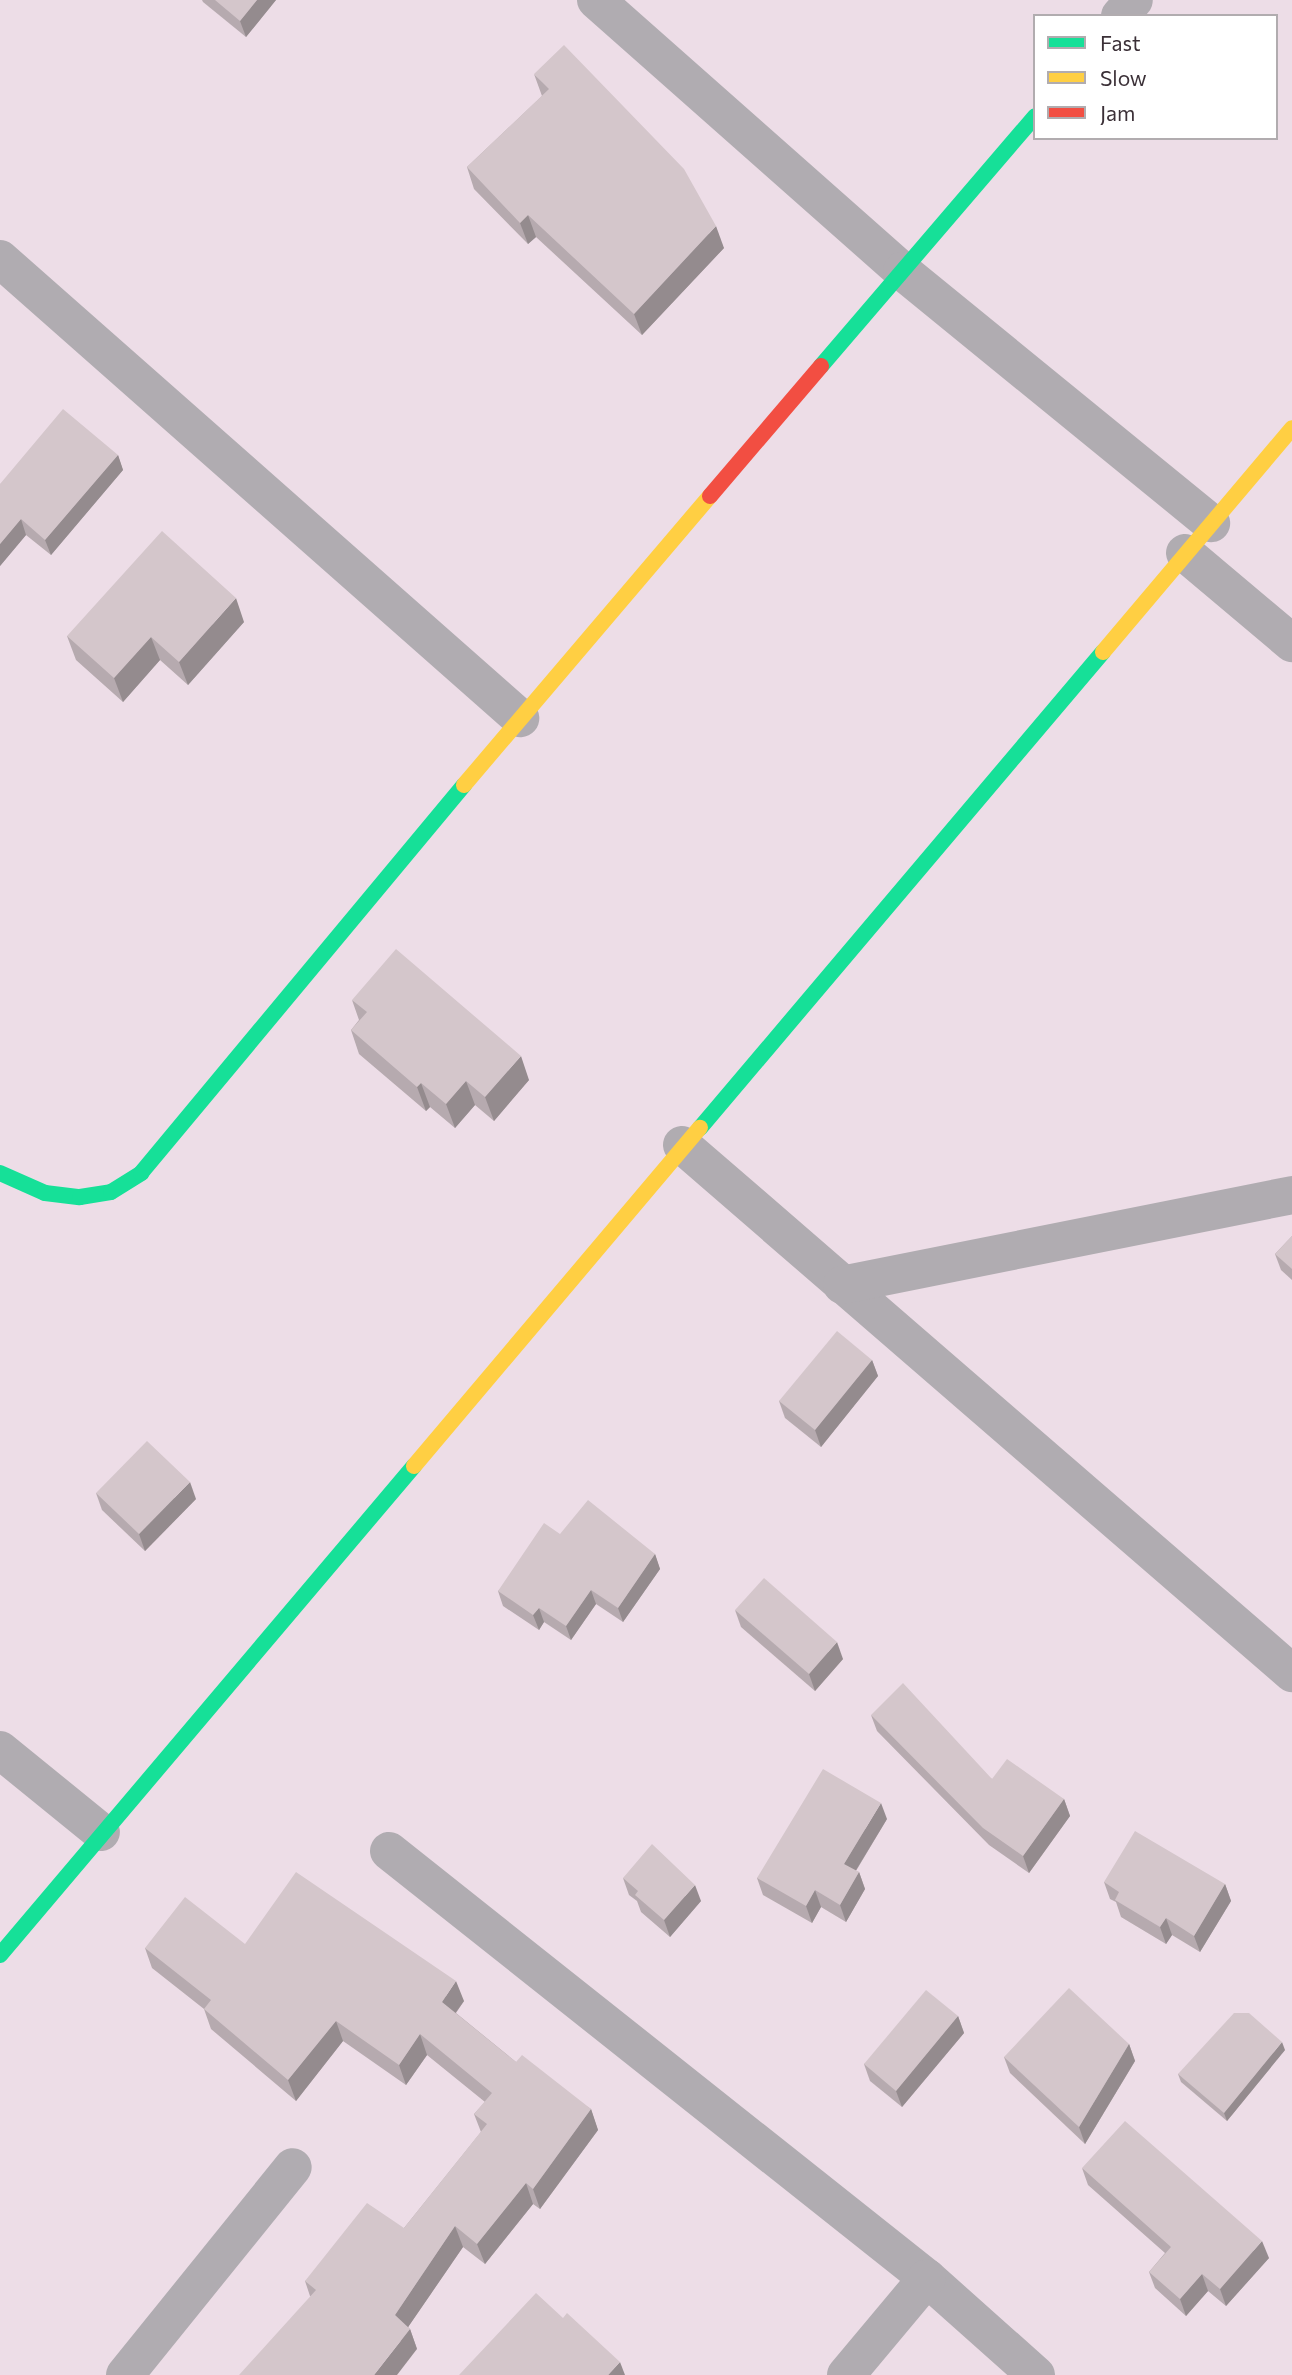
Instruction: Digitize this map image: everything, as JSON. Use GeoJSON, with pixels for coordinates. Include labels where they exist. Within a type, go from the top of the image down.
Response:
{"type":"FeatureCollection","features":[{"type":"Feature","properties":{"kind":"street"},"geometry":{"type":"LineString","coordinates":[[596,0],[902,271],[1211,523]]}},
{"type":"Feature","properties":{"kind":"street"},"geometry":{"type":"LineString","coordinates":[[1123,14],[1134,0]]}},
{"type":"Feature","properties":{"kind":"street"},"geometry":{"type":"LineString","coordinates":[[0,1173],[45,1193],[80,1197],[111,1192],[141,1173],[520,718],[1033,118]]}},
{"type":"Feature","properties":{"kind":"street"},"geometry":{"type":"LineString","coordinates":[[0,259],[520,718]]}},
{"type":"Feature","properties":{"kind":"street"},"geometry":{"type":"LineString","coordinates":[[0,1955],[682,1145],[1292,428]]}},
{"type":"Feature","properties":{"kind":"street"},"geometry":{"type":"LineString","coordinates":[[1185,553],[1292,643]]}},
{"type":"Feature","properties":{"kind":"street"},"geometry":{"type":"LineString","coordinates":[[682,1145],[1292,1673]]}},
{"type":"Feature","properties":{"kind":"street"},"geometry":{"type":"LineString","coordinates":[[842,1285],[1292,1195]]}},
{"type":"Feature","properties":{"kind":"street"},"geometry":{"type":"LineString","coordinates":[[0,1750],[101,1832]]}},
{"type":"Feature","properties":{"kind":"street"},"geometry":{"type":"LineString","coordinates":[[389,1851],[927,2278],[1036,2375]]}},
{"type":"Feature","properties":{"kind":"street"},"geometry":{"type":"LineString","coordinates":[[125,2375],[293,2167]]}},
{"type":"Feature","properties":{"kind":"street"},"geometry":{"type":"LineString","coordinates":[[846,2375],[927,2278]]}},
{"type":"Feature","properties":{"kind":"building"},"geometry":{"type":"Polygon","coordinates":[[[215,0],[257,0],[240,21],[215,0]]]}},
{"type":"Feature","properties":{"kind":"building"},"geometry":{"type":"Polygon","coordinates":[[[564,45],[684,169],[716,226],[634,314],[528,215],[520,223],[467,167],[549,89],[534,74],[564,45]]]}},
{"type":"Feature","properties":{"kind":"building"},"geometry":{"type":"Polygon","coordinates":[[[63,409],[118,455],[45,540],[21,519],[0,544],[0,484],[63,409]]]}},
{"type":"Feature","properties":{"kind":"building"},"geometry":{"type":"Polygon","coordinates":[[[162,531],[236,598],[179,662],[151,637],[114,678],[67,636],[162,531]]]}},
{"type":"Feature","properties":{"kind":"building"},"geometry":{"type":"Polygon","coordinates":[[[396,949],[521,1056],[485,1097],[466,1081],[446,1104],[421,1083],[417,1087],[351,1030],[367,1012],[352,1000],[396,949]]]}},
{"type":"Feature","properties":{"kind":"building"},"geometry":{"type":"Polygon","coordinates":[[[1292,1236],[1292,1269],[1275,1254],[1292,1236]]]}},
{"type":"Feature","properties":{"kind":"building"},"geometry":{"type":"Polygon","coordinates":[[[837,1331],[872,1360],[815,1430],[779,1401],[837,1331]]]}},
{"type":"Feature","properties":{"kind":"building"},"geometry":{"type":"Polygon","coordinates":[[[147,1441],[190,1482],[139,1534],[96,1493],[147,1441]]]}},
{"type":"Feature","properties":{"kind":"building"},"geometry":{"type":"Polygon","coordinates":[[[588,1500],[655,1554],[618,1608],[591,1590],[566,1626],[539,1608],[533,1615],[498,1591],[544,1523],[560,1534],[588,1500]]]}},
{"type":"Feature","properties":{"kind":"building"},"geometry":{"type":"Polygon","coordinates":[[[764,1578],[837,1642],[809,1674],[735,1610],[764,1578]]]}},
{"type":"Feature","properties":{"kind":"building"},"geometry":{"type":"Polygon","coordinates":[[[903,1683],[992,1779],[1007,1759],[1064,1799],[1023,1856],[983,1828],[871,1715],[903,1683]]]}},
{"type":"Feature","properties":{"kind":"building"},"geometry":{"type":"Polygon","coordinates":[[[823,1769],[881,1803],[844,1864],[859,1872],[840,1905],[815,1890],[806,1906],[757,1878],[823,1769]]]}},
{"type":"Feature","properties":{"kind":"building"},"geometry":{"type":"Polygon","coordinates":[[[1135,1831],[1225,1884],[1194,1936],[1166,1918],[1160,1927],[1115,1900],[1119,1892],[1104,1882],[1135,1831]]]}},
{"type":"Feature","properties":{"kind":"building"},"geometry":{"type":"Polygon","coordinates":[[[652,1844],[695,1885],[664,1920],[635,1895],[638,1891],[623,1878],[652,1844]]]}},
{"type":"Feature","properties":{"kind":"building"},"geometry":{"type":"Polygon","coordinates":[[[296,1872],[456,1981],[442,2002],[516,2062],[522,2055],[591,2109],[533,2189],[526,2183],[477,2244],[455,2226],[395,2315],[410,2329],[374,2375],[239,2375],[316,2290],[305,2281],[367,2203],[404,2228],[487,2124],[474,2114],[492,2093],[420,2034],[399,2065],[336,2021],[288,2080],[204,2009],[211,2000],[145,1948],[185,1897],[245,1944],[296,1872]]]}},
{"type":"Feature","properties":{"kind":"building"},"geometry":{"type":"Polygon","coordinates":[[[1069,1988],[1129,2044],[1079,2127],[1004,2057],[1069,1988]]]}},
{"type":"Feature","properties":{"kind":"building"},"geometry":{"type":"Polygon","coordinates":[[[926,1990],[958,2016],[896,2091],[864,2064],[926,1990]]]}},
{"type":"Feature","properties":{"kind":"building"},"geometry":{"type":"Polygon","coordinates":[[[1234,2013],[1249,2013],[1282,2042],[1224,2113],[1178,2074],[1234,2013]]]}},
{"type":"Feature","properties":{"kind":"building"},"geometry":{"type":"Polygon","coordinates":[[[1125,2121],[1262,2241],[1220,2289],[1202,2274],[1180,2299],[1149,2272],[1171,2247],[1082,2168],[1125,2121]]]}},
{"type":"Feature","properties":{"kind":"building"},"geometry":{"type":"Polygon","coordinates":[[[536,2293],[563,2318],[567,2313],[620,2362],[608,2375],[459,2375],[536,2293]]]}},
{"type":"Feature","properties":{"kind":"traffic: fast"},"geometry":{"type":"LineString","coordinates":[[821,366],[1033,118]]}},
{"type":"Feature","properties":{"kind":"traffic: fast"},"geometry":{"type":"LineString","coordinates":[[700,1128],[1103,652]]}},
{"type":"Feature","properties":{"kind":"traffic: fast"},"geometry":{"type":"LineString","coordinates":[[0,1173],[45,1193],[80,1197],[111,1192],[141,1173],[464,785]]}},
{"type":"Feature","properties":{"kind":"traffic: fast"},"geometry":{"type":"LineString","coordinates":[[0,1955],[414,1466]]}},
{"type":"Feature","properties":{"kind":"traffic: slow"},"geometry":{"type":"LineString","coordinates":[[1103,652],[1292,428]]}},
{"type":"Feature","properties":{"kind":"traffic: slow"},"geometry":{"type":"LineString","coordinates":[[464,785],[710,496]]}},
{"type":"Feature","properties":{"kind":"traffic: slow"},"geometry":{"type":"LineString","coordinates":[[414,1466],[700,1128]]}},
{"type":"Feature","properties":{"kind":"traffic: jam"},"geometry":{"type":"LineString","coordinates":[[710,496],[821,366]]}}]}
